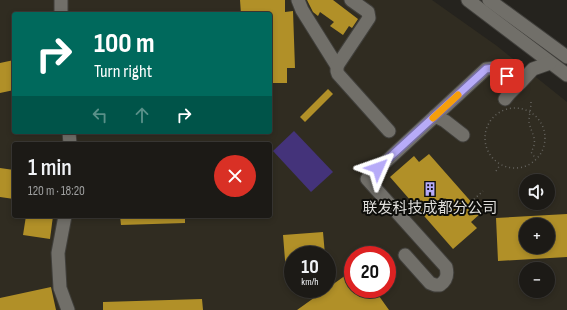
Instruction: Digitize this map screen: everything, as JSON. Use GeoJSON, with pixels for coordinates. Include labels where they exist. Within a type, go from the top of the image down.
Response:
{"type":"FeatureCollection","features":[{"type":"Feature","properties":{"kind":"street"},"geometry":{"type":"LineString","coordinates":[[61,0],[61,12]]}},
{"type":"Feature","properties":{"kind":"street"},"geometry":{"type":"LineString","coordinates":[[298,0],[302,10],[337,66],[338,74],[390,131]]}},
{"type":"Feature","properties":{"kind":"street"},"geometry":{"type":"LineString","coordinates":[[337,66],[369,18],[368,12],[351,0]]}},
{"type":"Feature","properties":{"kind":"street"},"geometry":{"type":"LineString","coordinates":[[468,0],[567,75]]}},
{"type":"Feature","properties":{"kind":"street"},"geometry":{"type":"LineString","coordinates":[[489,0],[567,57]]}},
{"type":"Feature","properties":{"kind":"street"},"geometry":{"type":"LineString","coordinates":[[505,99],[532,69],[550,63]]}},
{"type":"Feature","properties":{"kind":"street"},"geometry":{"type":"LineString","coordinates":[[405,255],[430,283],[440,285],[446,278],[446,267],[367,179],[486,69],[494,68],[520,83]]}},
{"type":"Feature","properties":{"kind":"street"},"geometry":{"type":"LineString","coordinates":[[435,116],[463,135]]}},
{"type":"Feature","properties":{"kind":"street"},"geometry":{"type":"LineString","coordinates":[[66,218],[58,253],[60,288],[68,310]]}},
{"type":"Feature","properties":{"kind":"path"},"geometry":{"type":"LineString","coordinates":[[532,102],[529,122],[534,134],[534,148],[531,152],[536,160]]}},
{"type":"Feature","properties":{"kind":"path"},"geometry":{"type":"LineString","coordinates":[[512,108],[520,108],[530,112],[539,119],[545,131],[545,145],[536,160],[521,168],[506,167],[500,165],[489,154],[484,140],[488,125],[498,113],[512,108]]}},
{"type":"Feature","properties":{"kind":"path"},"geometry":{"type":"LineString","coordinates":[[496,170],[500,165]]}},
{"type":"Feature","properties":{"kind":"path"},"geometry":{"type":"LineString","coordinates":[[471,202],[483,191]]}},
{"type":"Feature","properties":{"kind":"shaded area"},"geometry":{"type":"Polygon","coordinates":[[[0,0],[432,0],[497,46],[567,102],[567,310],[0,310],[0,0]]]}},
{"type":"Feature","properties":{"kind":"shaded area"},"geometry":{"type":"Polygon","coordinates":[[[294,131],[333,172],[311,192],[273,151],[294,131]]]}},
{"type":"Feature","properties":{"kind":"building"},"geometry":{"type":"Polygon","coordinates":[[[240,0],[285,0],[285,12],[293,11],[295,68],[287,68],[287,83],[272,83],[272,12],[241,12],[240,0]]]}},
{"type":"Feature","properties":{"kind":"building"},"geometry":{"type":"Polygon","coordinates":[[[307,0],[333,0],[358,19],[352,28],[349,26],[343,35],[330,26],[334,22],[320,12],[318,16],[313,12],[307,0]]]}},
{"type":"Feature","properties":{"kind":"building"},"geometry":{"type":"Polygon","coordinates":[[[12,60],[12,90],[0,93],[0,63],[12,60]]]}},
{"type":"Feature","properties":{"kind":"building"},"geometry":{"type":"Polygon","coordinates":[[[328,89],[333,94],[305,122],[300,117],[328,89]]]}},
{"type":"Feature","properties":{"kind":"building","name":"联发科技成都分公司"},"geometry":{"type":"Polygon","coordinates":[[[429,154],[481,213],[471,222],[477,228],[453,249],[390,177],[414,156],[419,162],[429,154]]]}},
{"type":"Feature","properties":{"kind":"building"},"geometry":{"type":"Polygon","coordinates":[[[0,168],[12,170],[12,199],[0,197],[0,168]]]}},
{"type":"Feature","properties":{"kind":"building"},"geometry":{"type":"Polygon","coordinates":[[[567,214],[567,257],[498,261],[496,218],[567,214]]]}},
{"type":"Feature","properties":{"kind":"building"},"geometry":{"type":"Polygon","coordinates":[[[26,218],[53,218],[50,239],[23,235],[26,218]]]}},
{"type":"Feature","properties":{"kind":"building"},"geometry":{"type":"Polygon","coordinates":[[[120,218],[185,218],[185,223],[121,225],[120,218]]]}},
{"type":"Feature","properties":{"kind":"building"},"geometry":{"type":"Polygon","coordinates":[[[323,232],[324,246],[284,246],[284,247],[283,235],[323,232]]]}},
{"type":"Feature","properties":{"kind":"building"},"geometry":{"type":"Polygon","coordinates":[[[344,276],[344,298],[380,298],[389,310],[297,310],[314,298],[336,298],[336,282],[344,276]]]}},
{"type":"Feature","properties":{"kind":"building"},"geometry":{"type":"Polygon","coordinates":[[[51,287],[56,310],[0,310],[0,298],[51,287]]]}},
{"type":"Feature","properties":{"kind":"building"},"geometry":{"type":"Polygon","coordinates":[[[202,299],[203,310],[103,310],[103,302],[202,299]]]}},
{"type":"Feature","properties":{"kind":"slow traffic"},"geometry":{"type":"LineString","coordinates":[[433,118],[458,95]]}},
{"type":"Feature","properties":{"kind":"place","name":"联发科技成都分公司"},"geometry":{"type":"Point","coordinates":[430,189]}},
{"type":"Feature","properties":{"kind":"route"},"geometry":{"type":"LineString","coordinates":[[378,168],[486,69],[494,68],[507,76]]}}]}
